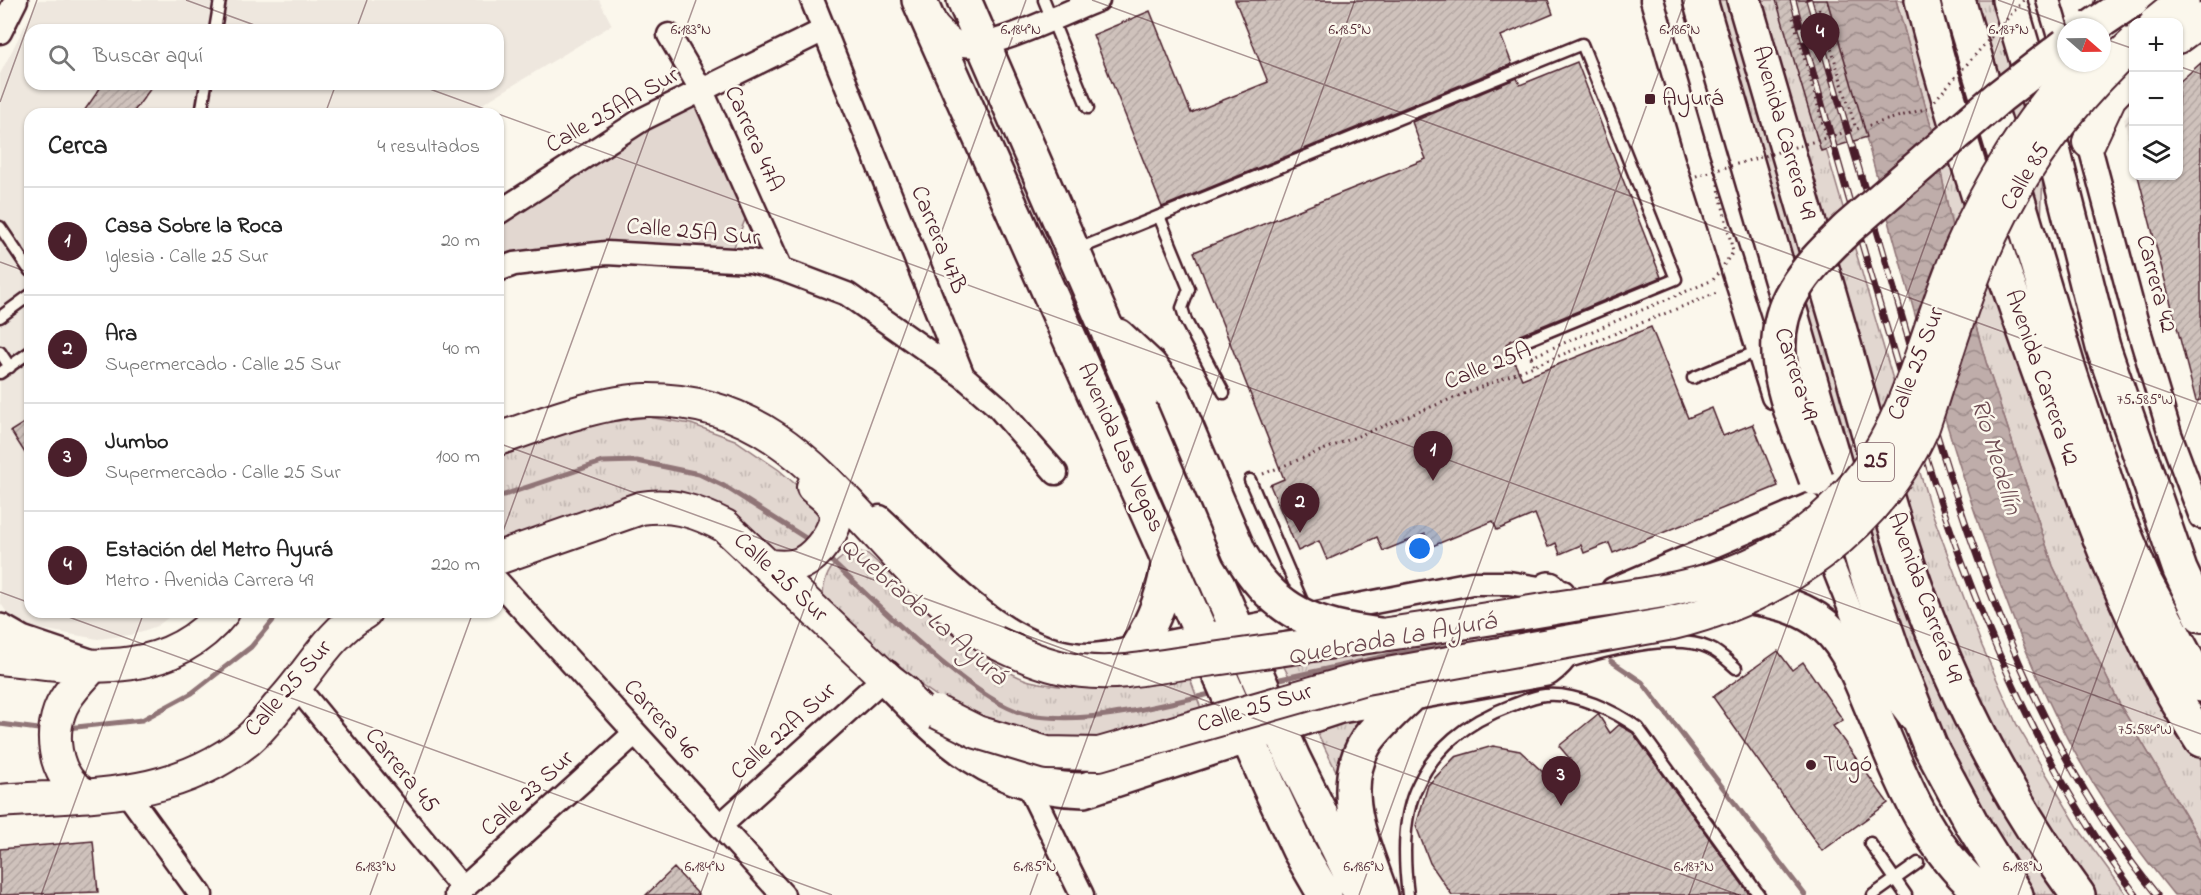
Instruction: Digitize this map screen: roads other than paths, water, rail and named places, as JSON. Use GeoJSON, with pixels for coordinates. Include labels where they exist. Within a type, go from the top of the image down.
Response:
{"type":"FeatureCollection","features":[{"type":"Feature","properties":{"kind":"main road","name":"Avenida Las Vegas"},"geometry":{"type":"LineString","coordinates":[[964,0],[1204,547],[1266,696],[1326,829],[1361,895]]}},
{"type":"Feature","properties":{"kind":"main road","name":"Avenida Carrera 49"},"geometry":{"type":"LineString","coordinates":[[1700,0],[1865,569],[1897,663],[1930,746],[1972,824],[2016,895]]}},
{"type":"Feature","properties":{"kind":"main road","name":"Avenida Carrera 49"},"geometry":{"type":"LineString","coordinates":[[1744,0],[1879,472],[1916,588],[1962,699],[1996,767],[2026,819],[2078,895]]}},
{"type":"Feature","properties":{"kind":"main road","name":"Avenida Carrera 42"},"geometry":{"type":"LineString","coordinates":[[1922,0],[1984,215],[2100,543],[2133,619],[2162,676],[2201,740]]}},
{"type":"Feature","properties":{"kind":"main road","name":"Avenida Carrera 42"},"geometry":{"type":"LineString","coordinates":[[1958,0],[2068,368],[2117,516],[2144,580],[2201,685]]}},
{"type":"Feature","properties":{"kind":"main road"},"geometry":{"type":"LineString","coordinates":[[2009,0],[2054,153],[2103,347],[2176,559],[2201,615]]}},
{"type":"Feature","properties":{"kind":"main road"},"geometry":{"type":"LineString","coordinates":[[2113,0],[2107,22],[2114,40],[2129,55]]}},
{"type":"Feature","properties":{"kind":"main road"},"geometry":{"type":"LineString","coordinates":[[2105,18],[2132,0]]}},
{"type":"Feature","properties":{"kind":"main road"},"geometry":{"type":"LineString","coordinates":[[2111,33],[2146,0]]}},
{"type":"Feature","properties":{"kind":"main road"},"geometry":{"type":"LineString","coordinates":[[2161,18],[2183,0]]}},
{"type":"Feature","properties":{"kind":"main road","name":"Avenida Las Vegas"},"geometry":{"type":"LineString","coordinates":[[921,5],[1253,750],[1299,850],[1324,895]]}},
{"type":"Feature","properties":{"kind":"main road"},"geometry":{"type":"LineString","coordinates":[[2183,33],[2201,20]]}},
{"type":"Feature","properties":{"kind":"main road","name":"Calle 85"},"geometry":{"type":"LineString","coordinates":[[1955,333],[1981,258],[2028,169],[2067,113],[2129,47]]}},
{"type":"Feature","properties":{"kind":"main road"},"geometry":{"type":"LineString","coordinates":[[1930,746],[1887,668],[1813,492],[1778,364],[1779,330],[1793,291],[1827,249],[1848,228],[1999,97],[2057,52]]}},
{"type":"Feature","properties":{"kind":"main road","name":"Calle 85"},"geometry":{"type":"LineString","coordinates":[[1943,296],[1958,253],[1995,183],[2024,137],[2073,72]]}},
{"type":"Feature","properties":{"kind":"main road"},"geometry":{"type":"LineString","coordinates":[[2089,142],[2110,97],[2129,76]]}},
{"type":"Feature","properties":{"kind":"main road","name":"Calle 25 Sur"},"geometry":{"type":"LineString","coordinates":[[504,437],[591,411],[646,400],[709,409],[752,422],[797,453],[848,503],[947,608],[995,642],[1047,666],[1108,673],[1380,635],[1679,587],[1728,574],[1777,551],[1811,528],[1835,506],[1867,469],[1889,435],[1911,386],[1943,296]]}},
{"type":"Feature","properties":{"kind":"main road"},"geometry":{"type":"LineString","coordinates":[[1108,328],[1150,366],[1173,396],[1239,552],[1250,571],[1265,588],[1295,613],[1312,622],[1337,629],[1380,635]]}},
{"type":"Feature","properties":{"kind":"main road","name":"Calle 25 Sur"},"geometry":{"type":"LineString","coordinates":[[504,556],[623,513],[659,505],[692,512],[725,526],[885,677],[937,712],[977,732],[1037,751],[1082,755],[1099,753],[1365,678],[1673,623],[1706,615],[1751,597],[1814,560],[1882,496],[1912,453],[1955,333]]}},
{"type":"Feature","properties":{"kind":"main road"},"geometry":{"type":"LineString","coordinates":[[646,400],[709,418],[746,435],[768,449],[832,504],[836,520],[814,587],[818,613]]}},
{"type":"Feature","properties":{"kind":"main road"},"geometry":{"type":"LineString","coordinates":[[770,566],[793,566],[855,539],[875,544],[929,599],[995,642]]}},
{"type":"Feature","properties":{"kind":"main road"},"geometry":{"type":"LineString","coordinates":[[1204,547],[1244,585],[1300,616]]}},
{"type":"Feature","properties":{"kind":"main road"},"geometry":{"type":"LineString","coordinates":[[1137,648],[1157,612],[1166,585],[1169,558]]}},
{"type":"Feature","properties":{"kind":"main road"},"geometry":{"type":"LineString","coordinates":[[885,677],[945,737],[984,762],[1027,783],[1063,790],[1084,790],[1161,765],[1253,750],[1279,725],[1340,706],[1546,669],[1558,660],[1566,649],[1570,631],[1563,601],[1549,589]]}},
{"type":"Feature","properties":{"kind":"main road"},"geometry":{"type":"LineString","coordinates":[[1751,597],[1797,608],[1817,620],[1834,635],[1853,664],[1909,796],[1927,829],[1945,855],[1980,891]]}},
{"type":"Feature","properties":{"kind":"main road"},"geometry":{"type":"LineString","coordinates":[[0,658],[84,677],[165,655],[194,638],[216,618]]}},
{"type":"Feature","properties":{"kind":"main road","name":"Calle 25 Sur"},"geometry":{"type":"LineString","coordinates":[[0,801],[74,786],[127,793],[165,784],[215,764],[249,739],[297,687],[345,624],[355,618]]}},
{"type":"Feature","properties":{"kind":"main road"},"geometry":{"type":"LineString","coordinates":[[0,631],[84,677]]}},
{"type":"Feature","properties":{"kind":"main road"},"geometry":{"type":"LineString","coordinates":[[74,786],[57,754],[56,728],[64,700],[84,677]]}},
{"type":"Feature","properties":{"kind":"main road"},"geometry":{"type":"LineString","coordinates":[[1381,895],[1355,813],[1352,780],[1360,754],[1370,738],[1410,695]]}},
{"type":"Feature","properties":{"kind":"street"},"geometry":{"type":"LineString","coordinates":[[0,32],[16,0]]}},
{"type":"Feature","properties":{"kind":"street","name":"Carrera 47B"},"geometry":{"type":"LineString","coordinates":[[812,0],[963,376],[997,406],[1056,473]]}},
{"type":"Feature","properties":{"kind":"street"},"geometry":{"type":"LineString","coordinates":[[921,5],[949,38],[960,44],[984,45],[1048,9],[1098,0]]}},
{"type":"Feature","properties":{"kind":"street","name":"Carrera 49"},"geometry":{"type":"LineString","coordinates":[[1652,0],[1758,351],[1813,492]]}},
{"type":"Feature","properties":{"kind":"street","name":"Carrera 42"},"geometry":{"type":"LineString","coordinates":[[2049,0],[2057,29]]}},
{"type":"Feature","properties":{"kind":"street","name":"Calle 25AA Sur"},"geometry":{"type":"LineString","coordinates":[[504,209],[643,119],[824,30]]}},
{"type":"Feature","properties":{"kind":"street","name":"Carrera 47A"},"geometry":{"type":"LineString","coordinates":[[669,35],[702,91],[781,269]]}},
{"type":"Feature","properties":{"kind":"street","name":"Carrera 42"},"geometry":{"type":"LineString","coordinates":[[2069,72],[2143,346],[2170,434],[2201,517]]}},
{"type":"Feature","properties":{"kind":"street","name":"Calle 25A Sur"},"geometry":{"type":"LineString","coordinates":[[504,268],[514,264],[606,253],[750,261],[781,269],[847,294],[963,376]]}},
{"type":"Feature","properties":{"kind":"street","name":"Calle 25 Sur"},"geometry":{"type":"LineString","coordinates":[[752,422],[782,434],[809,453],[984,612],[1014,634],[1043,645],[1082,654],[1137,648],[1472,583],[1509,583],[1572,594],[1590,594],[1630,584],[1813,492]]}},
{"type":"Feature","properties":{"kind":"street","name":"Carrera 46"},"geometry":{"type":"LineString","coordinates":[[504,589],[783,895]]}},
{"type":"Feature","properties":{"kind":"street","name":"Calle 22A Sur"},"geometry":{"type":"LineString","coordinates":[[720,826],[885,677]]}},
{"type":"Feature","properties":{"kind":"street","name":"Carrera 45"},"geometry":{"type":"LineString","coordinates":[[297,687],[460,892]]}},
{"type":"Feature","properties":{"kind":"street","name":"Calle 23 Sur"},"geometry":{"type":"LineString","coordinates":[[460,892],[635,733]]}},
{"type":"Feature","properties":{"kind":"street"},"geometry":{"type":"LineString","coordinates":[[1027,783],[1082,895]]}},
{"type":"Feature","properties":{"kind":"street"},"geometry":{"type":"LineString","coordinates":[[127,793],[201,895]]}},
{"type":"Feature","properties":{"kind":"lane"},"geometry":{"type":"LineString","coordinates":[[216,24],[220,0]]}},
{"type":"Feature","properties":{"kind":"lane"},"geometry":{"type":"LineString","coordinates":[[1048,9],[1088,108]]}},
{"type":"Feature","properties":{"kind":"lane"},"geometry":{"type":"LineString","coordinates":[[1073,251],[1582,44],[1676,279],[1523,342]]}},
{"type":"Feature","properties":{"kind":"lane"},"geometry":{"type":"LineString","coordinates":[[202,108],[205,90]]}},
{"type":"Feature","properties":{"kind":"lane"},"geometry":{"type":"LineString","coordinates":[[1159,216],[1189,290],[1182,308],[1186,321],[1224,393]]}},
{"type":"Feature","properties":{"kind":"lane"},"geometry":{"type":"LineString","coordinates":[[0,227],[24,262]]}},
{"type":"Feature","properties":{"kind":"lane"},"geometry":{"type":"LineString","coordinates":[[0,316],[24,299]]}},
{"type":"Feature","properties":{"kind":"lane"},"geometry":{"type":"LineString","coordinates":[[1693,378],[1758,351]]}},
{"type":"Feature","properties":{"kind":"lane"},"geometry":{"type":"LineString","coordinates":[[0,352],[5,370],[24,356]]}},
{"type":"Feature","properties":{"kind":"lane"},"geometry":{"type":"LineString","coordinates":[[1250,480],[1300,616]]}},
{"type":"Feature","properties":{"kind":"lane"},"geometry":{"type":"LineString","coordinates":[[1546,669],[1592,654],[1677,642],[1710,648],[1736,668]]}},
{"type":"Feature","properties":{"kind":"lane"},"geometry":{"type":"LineString","coordinates":[[1408,895],[1407,830],[1410,810],[1415,792],[1428,766],[1444,744],[1483,716],[1547,695],[1591,704],[1617,713],[1638,728],[1759,895]]}},
{"type":"Feature","properties":{"kind":"lane"},"geometry":{"type":"LineString","coordinates":[[1870,843],[1906,895]]}},
{"type":"Feature","properties":{"kind":"lane"},"geometry":{"type":"LineString","coordinates":[[1873,895],[1918,863]]}},
{"type":"Feature","properties":{"kind":"water","name":"Río Medellín"},"geometry":{"type":"Polygon","coordinates":[[[1827,0],[1896,0],[1933,133],[1962,277],[1986,362],[2053,566],[2120,705],[2201,842],[2201,895],[2174,895],[2122,827],[2074,752],[2023,644],[1981,531],[1950,434],[1827,0]]]}},
{"type":"Feature","properties":{"kind":"waterway","name":"Quebrada La Ayurá"},"geometry":{"type":"LineString","coordinates":[[504,495],[602,462],[637,461],[699,474],[724,486],[812,542]]}},
{"type":"Feature","properties":{"kind":"waterway","name":"Quebrada La Ayurá"},"geometry":{"type":"LineString","coordinates":[[827,557],[924,648],[954,672],[1008,708],[1030,715],[1076,718],[1123,713],[1215,693]]}},
{"type":"Feature","properties":{"kind":"waterway","name":"Quebrada La Ayurá"},"geometry":{"type":"LineString","coordinates":[[67,728],[142,720],[192,693],[251,647],[275,618]]}},
{"type":"Feature","properties":{"kind":"waterway","name":"Quebrada La Ayurá"},"geometry":{"type":"LineString","coordinates":[[1271,681],[1395,654],[1486,641]]}},
{"type":"Feature","properties":{"kind":"waterway","name":"Quebrada La Ayurá"},"geometry":{"type":"LineString","coordinates":[[1611,661],[1642,682],[1805,895]]}},
{"type":"Feature","properties":{"kind":"waterway","name":"Quebrada La Ayurá"},"geometry":{"type":"LineString","coordinates":[[0,724],[46,730]]}},
{"type":"Feature","properties":{"kind":"railway"},"geometry":{"type":"LineString","coordinates":[[1793,0],[1908,401],[1957,549],[1985,622],[2052,763],[2091,830],[2136,895]]}},
{"type":"Feature","properties":{"kind":"railway"},"geometry":{"type":"LineString","coordinates":[[1809,0],[1947,468],[2001,619],[2033,692],[2069,763],[2110,831],[2157,895]]}},
{"type":"Feature","properties":{"kind":"place","name":"Estación del Metro Ayurá"},"geometry":{"type":"Point","coordinates":[1820,63]}},
{"type":"Feature","properties":{"kind":"place","name":"Ayurá"},"geometry":{"type":"Point","coordinates":[1650,99]}},
{"type":"Feature","properties":{"kind":"place","name":"Casa Sobre la Roca"},"geometry":{"type":"Point","coordinates":[1433,481]}},
{"type":"Feature","properties":{"kind":"place","name":"Ara"},"geometry":{"type":"Point","coordinates":[1300,533]}},
{"type":"Feature","properties":{"kind":"place","name":"Tugó"},"geometry":{"type":"Point","coordinates":[1811,765]}},
{"type":"Feature","properties":{"kind":"place","name":"Jumbo"},"geometry":{"type":"Point","coordinates":[1561,806]}}]}
